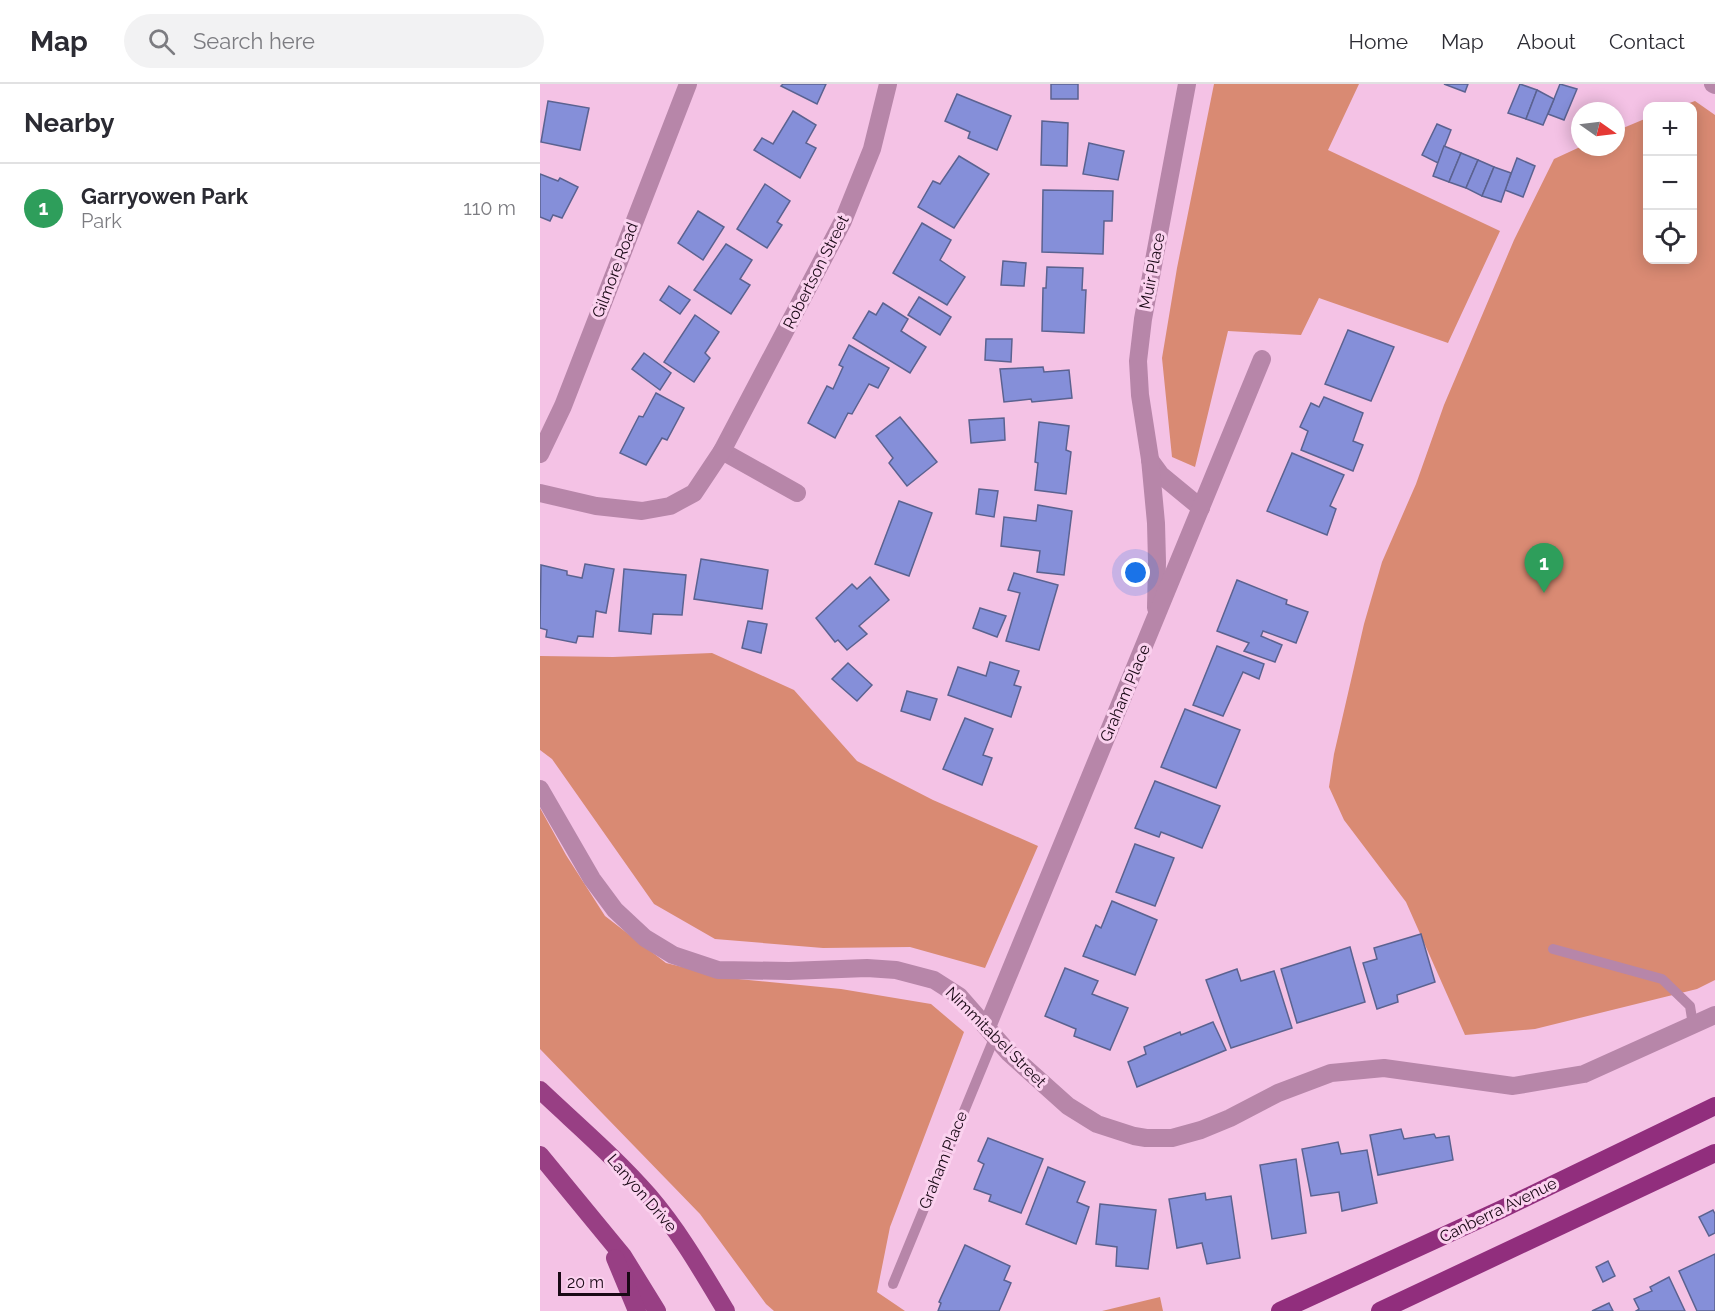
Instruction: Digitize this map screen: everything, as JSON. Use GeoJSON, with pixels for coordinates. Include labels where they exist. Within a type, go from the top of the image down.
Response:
{"type":"FeatureCollection","features":[{"type":"Feature","properties":{"kind":"highway","name":"Canberra Avenue"},"geometry":{"type":"LineString","coordinates":[[1280,1311],[1500,1210],[1715,1106]]}},
{"type":"Feature","properties":{"kind":"highway"},"geometry":{"type":"LineString","coordinates":[[1380,1311],[1715,1153]]}},
{"type":"Feature","properties":{"kind":"main road","name":"Lanyon Drive"},"geometry":{"type":"LineString","coordinates":[[540,1090],[649,1196],[694,1256],[726,1311]]}},
{"type":"Feature","properties":{"kind":"main road"},"geometry":{"type":"LineString","coordinates":[[540,1155],[577,1197],[636,1274],[657,1311]]}},
{"type":"Feature","properties":{"kind":"main road"},"geometry":{"type":"LineString","coordinates":[[604,1235],[637,1311]]}},
{"type":"Feature","properties":{"kind":"street","name":"Gilmore Road"},"geometry":{"type":"LineString","coordinates":[[540,454],[563,406],[688,84]]}},
{"type":"Feature","properties":{"kind":"street","name":"Robertson Street"},"geometry":{"type":"LineString","coordinates":[[540,493],[596,506],[642,511],[670,506],[694,493],[722,451],[843,221],[872,149],[888,84]]}},
{"type":"Feature","properties":{"kind":"street","name":"Muir Place"},"geometry":{"type":"LineString","coordinates":[[1151,632],[1156,607],[1157,562],[1150,459],[1140,395],[1138,361],[1187,84]]}},
{"type":"Feature","properties":{"kind":"street","name":"Graham Place"},"geometry":{"type":"LineString","coordinates":[[991,1032],[1262,359]]}},
{"type":"Feature","properties":{"kind":"street"},"geometry":{"type":"LineString","coordinates":[[722,451],[797,493]]}},
{"type":"Feature","properties":{"kind":"street","name":"Muir Place"},"geometry":{"type":"LineString","coordinates":[[1150,459],[1161,476],[1201,508]]}},
{"type":"Feature","properties":{"kind":"street","name":"Nimmitabel Street"},"geometry":{"type":"LineString","coordinates":[[540,789],[592,879],[615,910],[645,938],[672,955],[717,970],[789,971],[867,968],[908,973],[934,980],[951,990],[967,1004],[1030,1073],[1078,1114],[1097,1124],[1146,1138],[1184,1136],[1216,1125],[1278,1093],[1331,1072],[1384,1068],[1513,1086],[1584,1074],[1715,1015]]}},
{"type":"Feature","properties":{"kind":"lane"},"geometry":{"type":"LineString","coordinates":[[1553,949],[1662,979],[1690,1006],[1693,1025]]}},
{"type":"Feature","properties":{"kind":"lane","name":"Graham Place"},"geometry":{"type":"LineString","coordinates":[[893,1284],[991,1032]]}},
{"type":"Feature","properties":{"kind":"shaded area"},"geometry":{"type":"Polygon","coordinates":[[[1214,84],[1359,84],[1328,150],[1500,231],[1448,343],[1319,298],[1301,335],[1228,331],[1195,467],[1172,457],[1162,358],[1177,268],[1214,84]]]}},
{"type":"Feature","properties":{"kind":"shaded area"},"geometry":{"type":"Polygon","coordinates":[[[1697,102],[1715,115],[1715,980],[1697,989],[1535,1029],[1465,1035],[1406,902],[1344,820],[1329,787],[1334,754],[1364,624],[1382,562],[1416,484],[1444,405],[1514,240],[1554,159],[1571,151],[1571,156],[1625,156],[1625,127],[1643,120],[1643,264],[1697,264],[1697,102]]]}},
{"type":"Feature","properties":{"kind":"shaded area"},"geometry":{"type":"Polygon","coordinates":[[[712,653],[794,690],[857,761],[933,800],[1038,846],[985,968],[910,947],[823,948],[715,939],[654,904],[552,759],[540,750],[540,656],[613,657],[712,653]]]}},
{"type":"Feature","properties":{"kind":"shaded area"},"geometry":{"type":"Polygon","coordinates":[[[540,808],[566,855],[605,916],[666,963],[728,978],[841,989],[931,1004],[964,1032],[890,1227],[877,1292],[905,1311],[774,1311],[766,1304],[700,1214],[540,1049],[540,808]]]}},
{"type":"Feature","properties":{"kind":"shaded area"},"geometry":{"type":"Polygon","coordinates":[[[1160,1297],[1163,1311],[1102,1311],[1160,1297]]]}},
{"type":"Feature","properties":{"kind":"building"},"geometry":{"type":"Polygon","coordinates":[[[783,84],[826,84],[817,104],[781,86],[783,84]]]}},
{"type":"Feature","properties":{"kind":"building"},"geometry":{"type":"Polygon","coordinates":[[[1051,84],[1078,84],[1078,99],[1051,99],[1051,84]]]}},
{"type":"Feature","properties":{"kind":"building"},"geometry":{"type":"Polygon","coordinates":[[[1444,84],[1468,84],[1465,92],[1444,84]]]}},
{"type":"Feature","properties":{"kind":"building"},"geometry":{"type":"Polygon","coordinates":[[[1520,84],[1537,90],[1526,119],[1508,113],[1520,84]]]}},
{"type":"Feature","properties":{"kind":"building"},"geometry":{"type":"Polygon","coordinates":[[[1560,84],[1577,89],[1564,120],[1548,114],[1560,84]]]}},
{"type":"Feature","properties":{"kind":"building"},"geometry":{"type":"Polygon","coordinates":[[[1537,90],[1554,99],[1543,125],[1526,119],[1537,90]]]}},
{"type":"Feature","properties":{"kind":"building"},"geometry":{"type":"Polygon","coordinates":[[[957,94],[1011,116],[997,150],[968,138],[970,132],[945,121],[957,94]]]}},
{"type":"Feature","properties":{"kind":"building"},"geometry":{"type":"Polygon","coordinates":[[[548,101],[589,108],[580,150],[541,142],[548,101]]]}},
{"type":"Feature","properties":{"kind":"building"},"geometry":{"type":"Polygon","coordinates":[[[793,111],[816,125],[806,143],[816,148],[800,178],[754,150],[762,138],[773,144],[793,111]]]}},
{"type":"Feature","properties":{"kind":"building"},"geometry":{"type":"Polygon","coordinates":[[[1042,121],[1068,123],[1067,166],[1041,165],[1042,121]]]}},
{"type":"Feature","properties":{"kind":"building"},"geometry":{"type":"Polygon","coordinates":[[[1437,124],[1451,130],[1438,163],[1422,155],[1437,124]]]}},
{"type":"Feature","properties":{"kind":"building"},"geometry":{"type":"Polygon","coordinates":[[[1089,143],[1124,151],[1118,180],[1083,174],[1089,143]]]}},
{"type":"Feature","properties":{"kind":"building"},"geometry":{"type":"Polygon","coordinates":[[[1444,146],[1461,153],[1449,182],[1433,176],[1444,146]]]}},
{"type":"Feature","properties":{"kind":"building"},"geometry":{"type":"Polygon","coordinates":[[[1461,153],[1478,160],[1466,188],[1449,182],[1461,153]]]}},
{"type":"Feature","properties":{"kind":"building"},"geometry":{"type":"Polygon","coordinates":[[[959,156],[989,174],[954,228],[918,207],[933,181],[940,184],[959,156]]]}},
{"type":"Feature","properties":{"kind":"building"},"geometry":{"type":"Polygon","coordinates":[[[1517,158],[1535,166],[1523,197],[1505,190],[1517,158]]]}},
{"type":"Feature","properties":{"kind":"building"},"geometry":{"type":"Polygon","coordinates":[[[1478,160],[1494,167],[1482,196],[1466,188],[1478,160]]]}},
{"type":"Feature","properties":{"kind":"building"},"geometry":{"type":"Polygon","coordinates":[[[1494,167],[1511,173],[1501,202],[1482,196],[1494,167]]]}},
{"type":"Feature","properties":{"kind":"building"},"geometry":{"type":"Polygon","coordinates":[[[540,174],[558,181],[560,178],[578,187],[562,218],[553,215],[550,221],[540,217],[540,174]]]}},
{"type":"Feature","properties":{"kind":"building"},"geometry":{"type":"Polygon","coordinates":[[[765,184],[790,201],[777,222],[782,225],[767,248],[737,229],[765,184]]]}},
{"type":"Feature","properties":{"kind":"building"},"geometry":{"type":"Polygon","coordinates":[[[1043,190],[1113,191],[1112,221],[1104,221],[1103,254],[1042,252],[1043,190]]]}},
{"type":"Feature","properties":{"kind":"building"},"geometry":{"type":"Polygon","coordinates":[[[698,211],[724,227],[703,260],[678,243],[698,211]]]}},
{"type":"Feature","properties":{"kind":"building"},"geometry":{"type":"Polygon","coordinates":[[[922,223],[951,240],[940,260],[965,277],[947,305],[893,273],[922,223]]]}},
{"type":"Feature","properties":{"kind":"building"},"geometry":{"type":"Polygon","coordinates":[[[726,244],[752,260],[740,279],[750,285],[731,314],[694,290],[726,244]]]}},
{"type":"Feature","properties":{"kind":"building"},"geometry":{"type":"Polygon","coordinates":[[[1003,261],[1026,263],[1024,286],[1001,285],[1003,261]]]}},
{"type":"Feature","properties":{"kind":"building"},"geometry":{"type":"Polygon","coordinates":[[[1047,267],[1083,268],[1082,290],[1086,290],[1084,333],[1042,331],[1043,288],[1046,288],[1047,267]]]}},
{"type":"Feature","properties":{"kind":"building"},"geometry":{"type":"Polygon","coordinates":[[[669,286],[690,300],[680,314],[660,300],[669,286]]]}},
{"type":"Feature","properties":{"kind":"building"},"geometry":{"type":"Polygon","coordinates":[[[919,297],[951,317],[940,335],[908,315],[919,297]]]}},
{"type":"Feature","properties":{"kind":"building"},"geometry":{"type":"Polygon","coordinates":[[[883,303],[908,319],[901,331],[926,347],[910,373],[853,338],[869,311],[876,315],[883,303]]]}},
{"type":"Feature","properties":{"kind":"building"},"geometry":{"type":"Polygon","coordinates":[[[695,315],[719,332],[705,353],[710,358],[694,382],[664,362],[695,315]]]}},
{"type":"Feature","properties":{"kind":"building"},"geometry":{"type":"Polygon","coordinates":[[[1348,330],[1394,347],[1371,401],[1325,384],[1348,330]]]}},
{"type":"Feature","properties":{"kind":"building"},"geometry":{"type":"Polygon","coordinates":[[[986,339],[1012,339],[1011,362],[985,360],[986,339]]]}},
{"type":"Feature","properties":{"kind":"building"},"geometry":{"type":"Polygon","coordinates":[[[849,345],[889,368],[878,388],[869,384],[852,414],[848,413],[835,438],[808,423],[827,386],[833,389],[843,367],[839,365],[849,345]]]}},
{"type":"Feature","properties":{"kind":"building"},"geometry":{"type":"Polygon","coordinates":[[[644,353],[671,373],[660,390],[632,369],[644,353]]]}},
{"type":"Feature","properties":{"kind":"building"},"geometry":{"type":"Polygon","coordinates":[[[1043,367],[1044,372],[1069,370],[1072,398],[1004,402],[1000,369],[1043,367]]]}},
{"type":"Feature","properties":{"kind":"building"},"geometry":{"type":"Polygon","coordinates":[[[656,393],[684,408],[667,440],[662,438],[646,465],[620,453],[639,416],[643,417],[656,393]]]}},
{"type":"Feature","properties":{"kind":"building"},"geometry":{"type":"Polygon","coordinates":[[[1324,397],[1363,413],[1353,441],[1363,445],[1353,471],[1301,450],[1308,431],[1300,427],[1311,403],[1319,407],[1324,397]]]}},
{"type":"Feature","properties":{"kind":"building"},"geometry":{"type":"Polygon","coordinates":[[[900,417],[937,462],[907,486],[889,463],[893,458],[876,436],[900,417]]]}},
{"type":"Feature","properties":{"kind":"building"},"geometry":{"type":"Polygon","coordinates":[[[1004,418],[1005,440],[971,443],[969,420],[1004,418]]]}},
{"type":"Feature","properties":{"kind":"building"},"geometry":{"type":"Polygon","coordinates":[[[1039,422],[1069,426],[1066,450],[1071,452],[1066,494],[1035,490],[1039,422]]]}},
{"type":"Feature","properties":{"kind":"building"},"geometry":{"type":"Polygon","coordinates":[[[1292,453],[1344,475],[1330,506],[1336,509],[1327,535],[1267,511],[1292,453]]]}},
{"type":"Feature","properties":{"kind":"building"},"geometry":{"type":"Polygon","coordinates":[[[979,489],[998,491],[994,517],[976,514],[979,489]]]}},
{"type":"Feature","properties":{"kind":"building"},"geometry":{"type":"Polygon","coordinates":[[[899,501],[932,513],[909,576],[875,564],[899,501]]]}},
{"type":"Feature","properties":{"kind":"building"},"geometry":{"type":"Polygon","coordinates":[[[1038,505],[1072,511],[1064,575],[1037,572],[1040,551],[1001,546],[1004,517],[1036,521],[1038,505]]]}},
{"type":"Feature","properties":{"kind":"building"},"geometry":{"type":"Polygon","coordinates":[[[701,559],[768,570],[762,609],[694,599],[701,559]]]}},
{"type":"Feature","properties":{"kind":"building"},"geometry":{"type":"Polygon","coordinates":[[[585,564],[614,569],[606,613],[596,611],[593,637],[578,636],[576,643],[546,637],[547,630],[540,628],[541,565],[567,571],[567,575],[582,578],[585,564]]]}},
{"type":"Feature","properties":{"kind":"building"},"geometry":{"type":"Polygon","coordinates":[[[624,569],[686,575],[682,615],[653,614],[651,634],[619,631],[624,569]]]}},
{"type":"Feature","properties":{"kind":"building"},"geometry":{"type":"Polygon","coordinates":[[[1014,573],[1058,585],[1039,650],[1006,641],[1020,593],[1008,590],[1014,573]]]}},
{"type":"Feature","properties":{"kind":"building"},"geometry":{"type":"Polygon","coordinates":[[[870,577],[889,600],[859,626],[867,634],[847,650],[838,640],[835,642],[816,618],[852,584],[857,589],[870,577]]]}},
{"type":"Feature","properties":{"kind":"building"},"geometry":{"type":"Polygon","coordinates":[[[1237,580],[1287,600],[1286,604],[1308,612],[1296,643],[1263,631],[1261,636],[1282,645],[1275,662],[1244,651],[1249,643],[1217,631],[1237,580]]]}},
{"type":"Feature","properties":{"kind":"building"},"geometry":{"type":"Polygon","coordinates":[[[980,608],[1006,616],[997,637],[973,628],[980,608]]]}},
{"type":"Feature","properties":{"kind":"building"},"geometry":{"type":"Polygon","coordinates":[[[748,621],[767,624],[761,653],[742,648],[748,621]]]}},
{"type":"Feature","properties":{"kind":"building"},"geometry":{"type":"Polygon","coordinates":[[[1217,646],[1264,664],[1259,679],[1243,672],[1223,716],[1193,705],[1217,646]]]}},
{"type":"Feature","properties":{"kind":"building"},"geometry":{"type":"Polygon","coordinates":[[[990,662],[1019,671],[1014,685],[1021,687],[1011,717],[948,695],[958,667],[986,676],[990,662]]]}},
{"type":"Feature","properties":{"kind":"building"},"geometry":{"type":"Polygon","coordinates":[[[848,663],[872,685],[857,701],[832,679],[848,663]]]}},
{"type":"Feature","properties":{"kind":"building"},"geometry":{"type":"Polygon","coordinates":[[[907,691],[937,699],[930,720],[901,711],[907,691]]]}},
{"type":"Feature","properties":{"kind":"building"},"geometry":{"type":"Polygon","coordinates":[[[1185,709],[1240,730],[1216,788],[1161,767],[1185,709]]]}},
{"type":"Feature","properties":{"kind":"building"},"geometry":{"type":"Polygon","coordinates":[[[965,718],[993,729],[983,755],[992,758],[982,785],[943,769],[965,718]]]}},
{"type":"Feature","properties":{"kind":"building"},"geometry":{"type":"Polygon","coordinates":[[[1155,781],[1220,806],[1202,848],[1161,832],[1159,837],[1135,828],[1155,781]]]}},
{"type":"Feature","properties":{"kind":"building"},"geometry":{"type":"Polygon","coordinates":[[[1135,844],[1174,858],[1155,906],[1116,892],[1135,844]]]}},
{"type":"Feature","properties":{"kind":"building"},"geometry":{"type":"Polygon","coordinates":[[[1112,901],[1157,920],[1135,975],[1083,956],[1096,925],[1101,928],[1112,901]]]}},
{"type":"Feature","properties":{"kind":"building"},"geometry":{"type":"Polygon","coordinates":[[[1421,934],[1435,982],[1397,995],[1398,1002],[1377,1009],[1363,963],[1377,959],[1374,948],[1421,934]]]}},
{"type":"Feature","properties":{"kind":"building"},"geometry":{"type":"Polygon","coordinates":[[[1350,947],[1365,1002],[1297,1023],[1281,969],[1350,947]]]}},
{"type":"Feature","properties":{"kind":"building"},"geometry":{"type":"Polygon","coordinates":[[[1065,968],[1098,981],[1092,994],[1128,1008],[1110,1050],[1074,1036],[1076,1029],[1045,1016],[1065,968]]]}},
{"type":"Feature","properties":{"kind":"building"},"geometry":{"type":"Polygon","coordinates":[[[1237,969],[1241,981],[1274,971],[1292,1028],[1231,1048],[1206,980],[1237,969]]]}},
{"type":"Feature","properties":{"kind":"building"},"geometry":{"type":"Polygon","coordinates":[[[1213,1022],[1226,1050],[1137,1087],[1128,1062],[1146,1054],[1144,1047],[1180,1032],[1181,1035],[1213,1022]]]}},
{"type":"Feature","properties":{"kind":"building"},"geometry":{"type":"Polygon","coordinates":[[[1401,1129],[1404,1139],[1434,1134],[1436,1138],[1449,1136],[1453,1160],[1378,1175],[1370,1135],[1401,1129]]]}},
{"type":"Feature","properties":{"kind":"building"},"geometry":{"type":"Polygon","coordinates":[[[988,1138],[1043,1159],[1021,1213],[989,1201],[991,1195],[974,1189],[984,1164],[978,1161],[988,1138]]]}},
{"type":"Feature","properties":{"kind":"building"},"geometry":{"type":"Polygon","coordinates":[[[1338,1142],[1341,1154],[1367,1150],[1377,1203],[1342,1211],[1339,1192],[1311,1196],[1302,1149],[1338,1142]]]}},
{"type":"Feature","properties":{"kind":"building"},"geometry":{"type":"Polygon","coordinates":[[[1296,1159],[1306,1233],[1272,1239],[1260,1165],[1296,1159]]]}},
{"type":"Feature","properties":{"kind":"building"},"geometry":{"type":"Polygon","coordinates":[[[1048,1167],[1085,1182],[1077,1202],[1089,1207],[1076,1244],[1026,1224],[1048,1167]]]}},
{"type":"Feature","properties":{"kind":"building"},"geometry":{"type":"Polygon","coordinates":[[[1205,1193],[1206,1200],[1231,1196],[1240,1258],[1207,1264],[1202,1243],[1177,1248],[1169,1199],[1205,1193]]]}},
{"type":"Feature","properties":{"kind":"building"},"geometry":{"type":"Polygon","coordinates":[[[1100,1204],[1156,1210],[1148,1269],[1116,1266],[1117,1247],[1096,1244],[1100,1204]]]}},
{"type":"Feature","properties":{"kind":"building"},"geometry":{"type":"Polygon","coordinates":[[[1713,1210],[1715,1233],[1709,1236],[1699,1217],[1713,1210]]]}},
{"type":"Feature","properties":{"kind":"building"},"geometry":{"type":"Polygon","coordinates":[[[965,1245],[1010,1266],[1004,1280],[1011,1283],[999,1311],[938,1311],[941,1303],[939,1302],[965,1245]]]}},
{"type":"Feature","properties":{"kind":"building"},"geometry":{"type":"Polygon","coordinates":[[[1715,1254],[1715,1311],[1697,1311],[1679,1271],[1715,1254]]]}},
{"type":"Feature","properties":{"kind":"building"},"geometry":{"type":"Polygon","coordinates":[[[1608,1261],[1615,1276],[1603,1282],[1596,1267],[1608,1261]]]}},
{"type":"Feature","properties":{"kind":"building"},"geometry":{"type":"Polygon","coordinates":[[[1669,1277],[1685,1311],[1636,1311],[1639,1309],[1634,1299],[1652,1291],[1650,1287],[1669,1277]]]}},
{"type":"Feature","properties":{"kind":"building"},"geometry":{"type":"Polygon","coordinates":[[[1609,1303],[1613,1311],[1592,1311],[1609,1303]]]}},
{"type":"Feature","properties":{"kind":"place","name":"Garryowen Park"},"geometry":{"type":"Point","coordinates":[1544,593]}}]}
